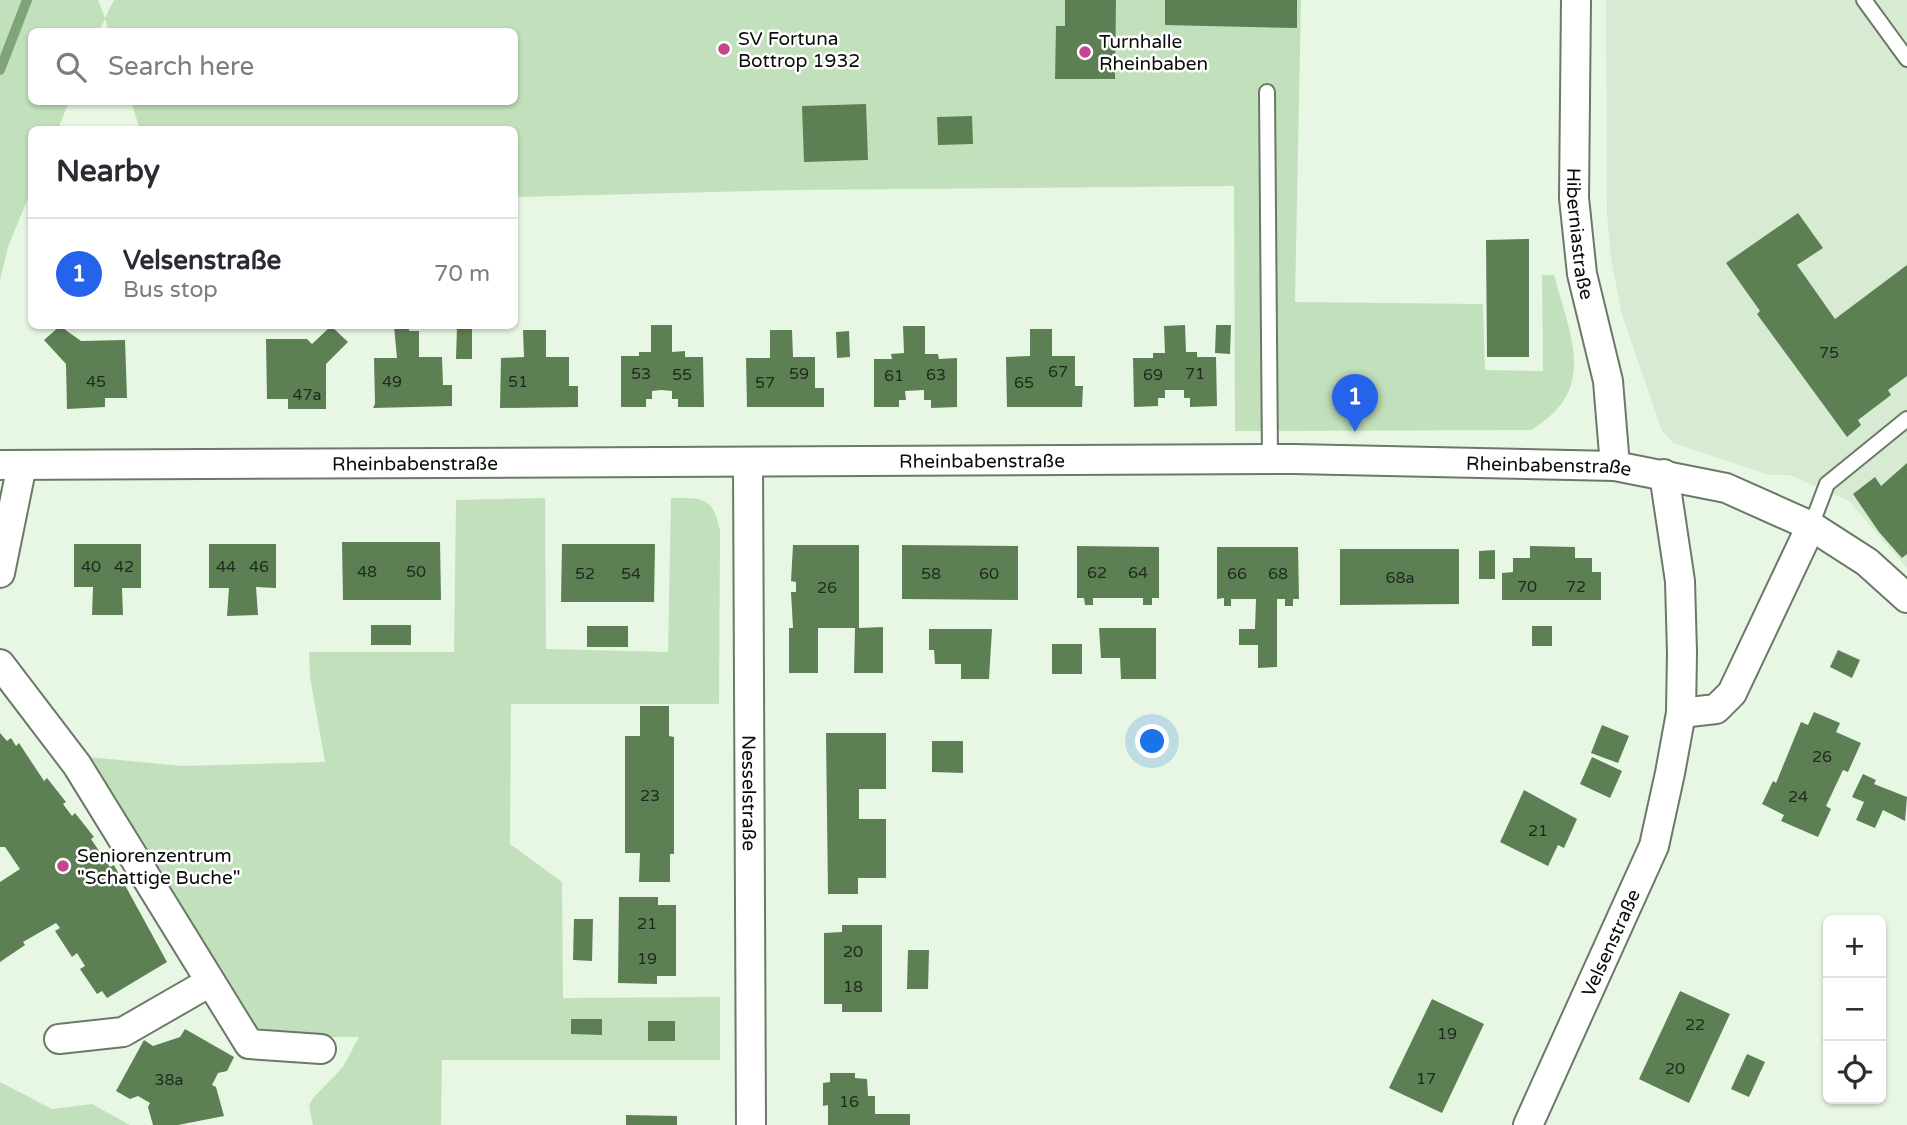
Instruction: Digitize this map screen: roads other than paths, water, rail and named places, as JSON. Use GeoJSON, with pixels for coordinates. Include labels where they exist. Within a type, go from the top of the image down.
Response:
{"type":"FeatureCollection","features":[{"type":"Feature","properties":{"kind":"street","name":"Hiberniastraße"},"geometry":{"type":"LineString","coordinates":[[1576,0],[1574,198],[1582,274],[1608,381],[1615,466]]}},
{"type":"Feature","properties":{"kind":"street","name":"Rheinbabenstraße"},"geometry":{"type":"LineString","coordinates":[[0,573],[11,465],[1270,459],[1615,466],[1664,474],[1726,488],[1811,526],[1867,562],[1907,598]]}},
{"type":"Feature","properties":{"kind":"street","name":"Nesselstraße"},"geometry":{"type":"LineString","coordinates":[[748,462],[751,1125]]}},
{"type":"Feature","properties":{"kind":"street","name":"Velsenstraße"},"geometry":{"type":"LineString","coordinates":[[1528,1125],[1654,846],[1681,713],[1680,581],[1664,474]]}},
{"type":"Feature","properties":{"kind":"street"},"geometry":{"type":"LineString","coordinates":[[1681,713],[1716,709],[1732,693],[1811,526]]}},
{"type":"Feature","properties":{"kind":"street"},"geometry":{"type":"LineString","coordinates":[[0,664],[77,765],[249,1044],[321,1049]]}},
{"type":"Feature","properties":{"kind":"street"},"geometry":{"type":"LineString","coordinates":[[58,1039],[123,1031],[210,982]]}},
{"type":"Feature","properties":{"kind":"lane"},"geometry":{"type":"LineString","coordinates":[[1864,0],[1907,59]]}},
{"type":"Feature","properties":{"kind":"lane"},"geometry":{"type":"LineString","coordinates":[[1267,92],[1270,459]]}},
{"type":"Feature","properties":{"kind":"lane"},"geometry":{"type":"LineString","coordinates":[[1811,526],[1827,484],[1907,419]]}},
{"type":"Feature","properties":{"kind":"waterway"},"geometry":{"type":"LineString","coordinates":[[0,70],[27,0]]}},
{"type":"Feature","properties":{"kind":"place","name":"SV Fortuna Bottrop 1932"},"geometry":{"type":"Point","coordinates":[724,49]}},
{"type":"Feature","properties":{"kind":"place","name":"Turnhalle Rheinbaben"},"geometry":{"type":"Point","coordinates":[1085,52]}},
{"type":"Feature","properties":{"kind":"place","name":"Velsenstraße"},"geometry":{"type":"Point","coordinates":[1355,432]}},
{"type":"Feature","properties":{"kind":"place","name":"Seniorenzentrum \"Schattige Buche\""},"geometry":{"type":"Point","coordinates":[63,866]}}]}
